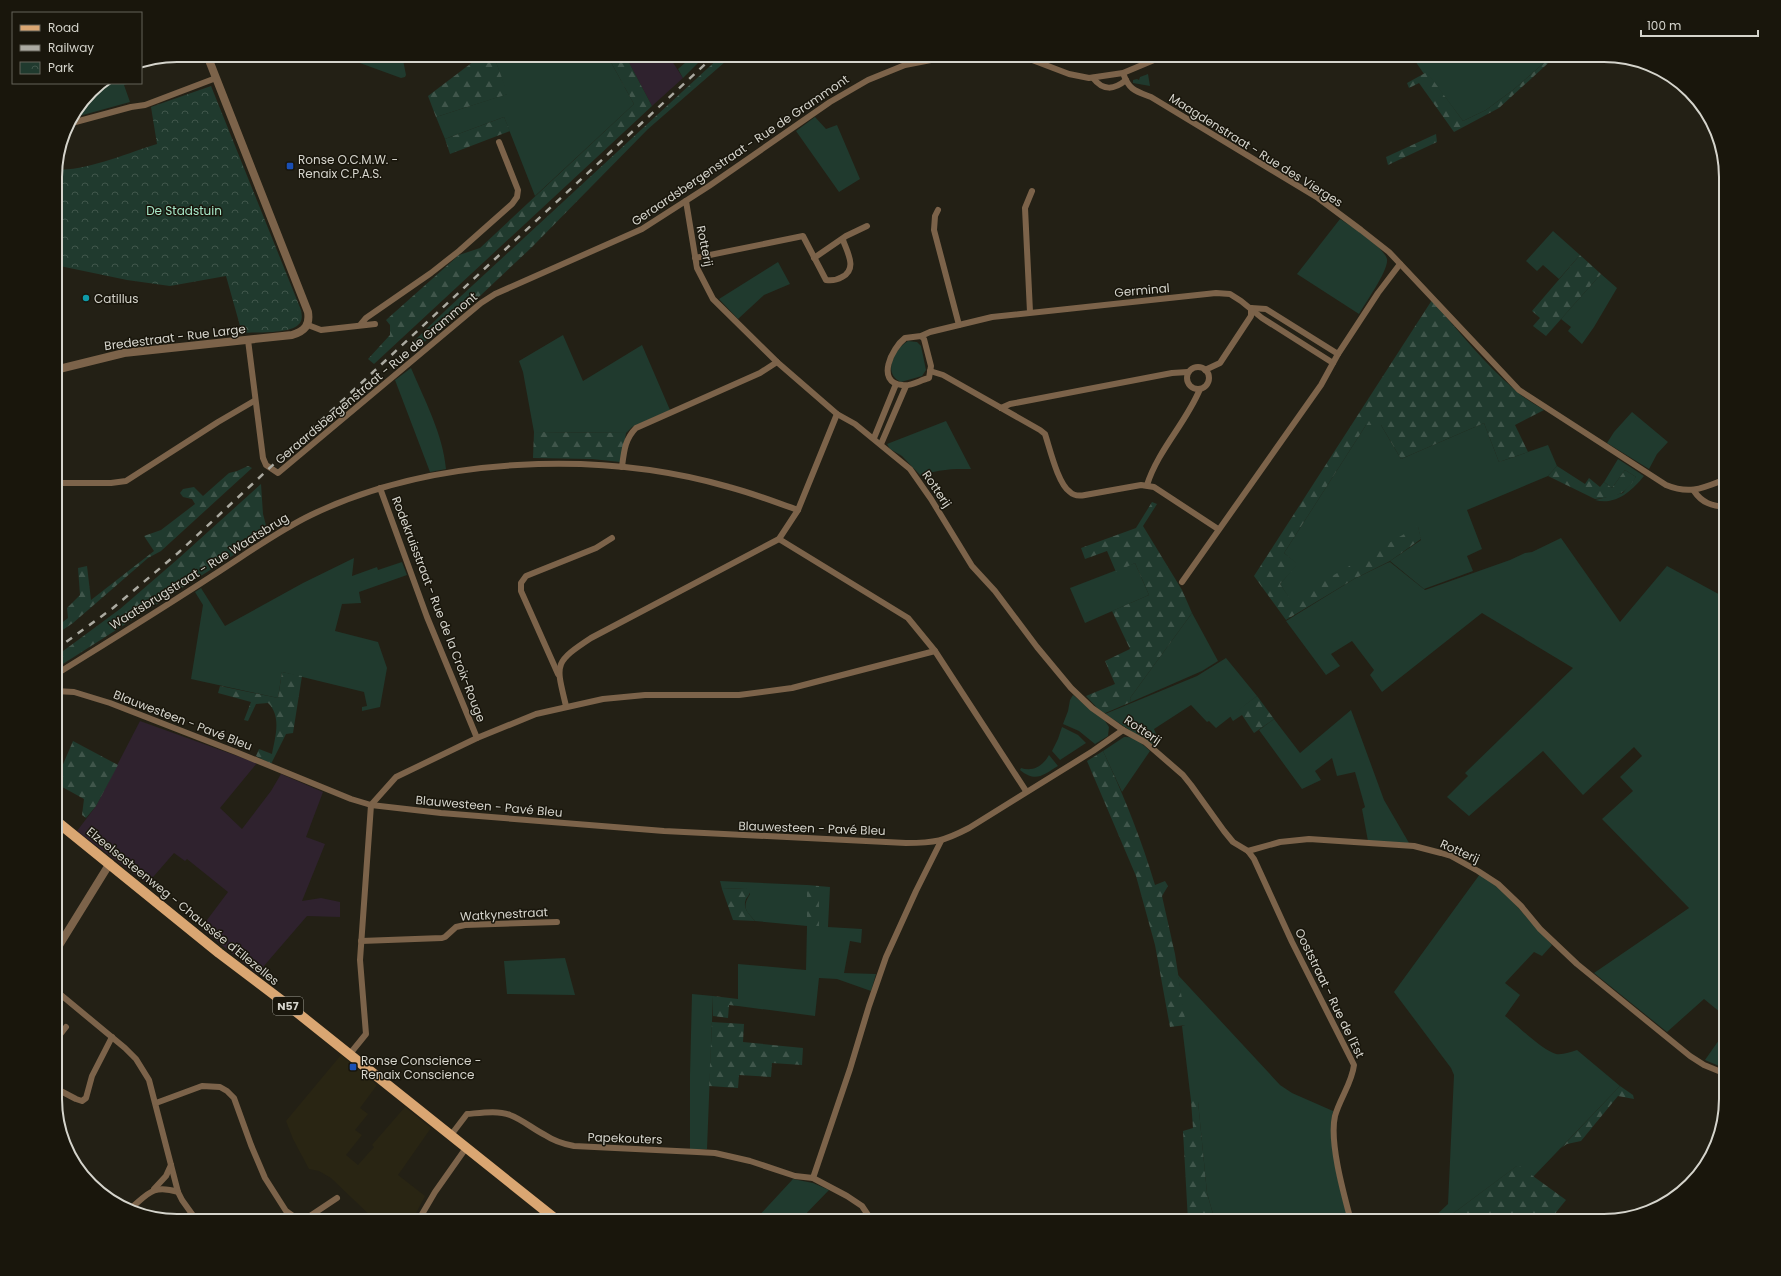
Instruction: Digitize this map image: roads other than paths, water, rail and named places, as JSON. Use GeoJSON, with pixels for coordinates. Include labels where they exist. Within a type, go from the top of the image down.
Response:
{"type":"FeatureCollection","features":[{"type":"Feature","properties":{"kind":"main road","name":"Elzeelsesteenweg - Chaussée d'Ellezelles"},"geometry":{"type":"LineString","coordinates":[[62,826],[549,1214]]}},
{"type":"Feature","properties":{"kind":"street"},"geometry":{"type":"LineString","coordinates":[[210,62],[308,310],[310,321],[308,325],[321,330],[361,324],[375,324]]}},
{"type":"Feature","properties":{"kind":"street","name":"Geraardsbergenstraat - Rue de Grammont"},"geometry":{"type":"LineString","coordinates":[[254,401],[263,460],[278,473],[485,300],[520,282],[631,235],[686,201],[839,96],[868,80],[912,62]]}},
{"type":"Feature","properties":{"kind":"street"},"geometry":{"type":"LineString","coordinates":[[1038,62],[1075,76],[1093,78],[1123,73],[1149,62]]}},
{"type":"Feature","properties":{"kind":"street"},"geometry":{"type":"LineString","coordinates":[[1093,78],[1098,84],[1110,88],[1119,86],[1126,80],[1123,73]]}},
{"type":"Feature","properties":{"kind":"street"},"geometry":{"type":"LineString","coordinates":[[76,122],[131,107],[145,105],[216,78]]}},
{"type":"Feature","properties":{"kind":"street","name":"Maagdenstraat - Rue des Vierges"},"geometry":{"type":"LineString","coordinates":[[1126,80],[1132,90],[1151,97],[1318,198],[1388,251],[1518,390],[1661,482],[1683,491],[1694,491]]}},
{"type":"Feature","properties":{"kind":"street"},"geometry":{"type":"LineString","coordinates":[[361,324],[366,318],[431,273],[459,251],[512,204],[517,197],[518,190],[498,142]]}},
{"type":"Feature","properties":{"kind":"street"},"geometry":{"type":"LineString","coordinates":[[1030,312],[1025,208],[1032,191]]}},
{"type":"Feature","properties":{"kind":"street","name":"Rotterij"},"geometry":{"type":"LineString","coordinates":[[686,201],[695,258],[700,276],[713,299],[777,362],[837,414],[856,424],[910,469],[972,566],[994,591],[1070,688],[1092,708],[1123,730],[1145,742],[1183,775],[1192,785],[1224,831],[1234,842],[1248,851],[1280,842],[1309,839],[1414,846],[1451,856],[1498,884],[1521,906],[1540,929],[1577,964],[1690,1056],[1704,1065],[1719,1071]]}},
{"type":"Feature","properties":{"kind":"street"},"geometry":{"type":"LineString","coordinates":[[938,210],[935,216],[934,230],[959,325]]}},
{"type":"Feature","properties":{"kind":"street"},"geometry":{"type":"LineString","coordinates":[[814,258],[867,226]]}},
{"type":"Feature","properties":{"kind":"street"},"geometry":{"type":"LineString","coordinates":[[695,258],[803,236],[826,280],[832,281],[848,274],[851,269],[843,240]]}},
{"type":"Feature","properties":{"kind":"street"},"geometry":{"type":"LineString","coordinates":[[1182,582],[1321,385],[1338,354],[1385,281],[1400,264]]}},
{"type":"Feature","properties":{"kind":"street","name":"Germinal"},"geometry":{"type":"LineString","coordinates":[[896,384],[889,375],[887,364],[890,357],[905,338],[921,336],[930,332],[992,317],[1216,292],[1230,294],[1251,308],[1262,318],[1333,363]]}},
{"type":"Feature","properties":{"kind":"street"},"geometry":{"type":"LineString","coordinates":[[1206,370],[1220,363],[1251,316],[1251,308]]}},
{"type":"Feature","properties":{"kind":"street","name":"Germinal"},"geometry":{"type":"LineString","coordinates":[[1251,308],[1266,309],[1338,354]]}},
{"type":"Feature","properties":{"kind":"street","name":"Bredestraat - Rue Large"},"geometry":{"type":"LineString","coordinates":[[62,368],[124,353],[292,335],[299,333],[308,325]]}},
{"type":"Feature","properties":{"kind":"street"},"geometry":{"type":"LineString","coordinates":[[874,438],[896,384],[906,386],[929,378],[930,371],[926,346],[921,336]]}},
{"type":"Feature","properties":{"kind":"street"},"geometry":{"type":"LineString","coordinates":[[62,483],[112,483],[126,481],[218,422],[254,401],[248,340]]}},
{"type":"Feature","properties":{"kind":"street"},"geometry":{"type":"LineString","coordinates":[[622,467],[625,446],[631,433],[636,428],[760,374],[777,362]]}},
{"type":"Feature","properties":{"kind":"street"},"geometry":{"type":"LineString","coordinates":[[1001,408],[1010,404],[1081,390],[1188,372],[1195,367],[1200,366],[1206,370],[1209,375],[1209,380],[1204,387],[1200,389],[1194,405],[1153,468],[1147,485]]}},
{"type":"Feature","properties":{"kind":"street"},"geometry":{"type":"LineString","coordinates":[[930,371],[943,375],[1045,434],[1062,484],[1068,492],[1085,496],[1147,485],[1154,487],[1218,529]]}},
{"type":"Feature","properties":{"kind":"street"},"geometry":{"type":"LineString","coordinates":[[1188,372],[1186,380],[1188,384],[1196,389],[1200,389]]}},
{"type":"Feature","properties":{"kind":"street"},"geometry":{"type":"LineString","coordinates":[[881,444],[906,386]]}},
{"type":"Feature","properties":{"kind":"street"},"geometry":{"type":"LineString","coordinates":[[559,676],[560,665],[566,655],[591,638],[780,539],[798,510],[837,414]]}},
{"type":"Feature","properties":{"kind":"street","name":"Waatsbrugstraat - Rue Waatsbrug"},"geometry":{"type":"LineString","coordinates":[[62,671],[211,577],[278,532],[339,503],[380,488],[435,475],[486,467],[575,464],[622,467],[692,478],[728,486],[798,510]]}},
{"type":"Feature","properties":{"kind":"street"},"geometry":{"type":"LineString","coordinates":[[1719,482],[1694,491],[1706,503],[1719,506]]}},
{"type":"Feature","properties":{"kind":"street","name":"Rodekruisstraat - Rue de la Croix-Rouge"},"geometry":{"type":"LineString","coordinates":[[380,488],[427,617],[477,738]]}},
{"type":"Feature","properties":{"kind":"street"},"geometry":{"type":"LineString","coordinates":[[566,706],[559,676],[521,591],[521,583],[526,576],[596,548],[612,538]]}},
{"type":"Feature","properties":{"kind":"street"},"geometry":{"type":"LineString","coordinates":[[780,539],[908,618],[935,651],[1026,792]]}},
{"type":"Feature","properties":{"kind":"street"},"geometry":{"type":"LineString","coordinates":[[349,1055],[366,1034],[360,960],[371,805],[396,777],[477,738],[536,714],[566,706],[603,699],[645,695],[739,695],[792,688],[935,651]]}},
{"type":"Feature","properties":{"kind":"street","name":"Blauwesteen - Pavé Bleu"},"geometry":{"type":"LineString","coordinates":[[62,691],[74,692],[110,703],[224,746],[351,799],[371,805],[441,813],[688,833],[906,843],[941,841]]}},
{"type":"Feature","properties":{"kind":"street"},"geometry":{"type":"LineString","coordinates":[[867,1214],[862,1206],[847,1196],[813,1178],[886,957],[941,841],[969,828],[1093,751],[1123,730]]}},
{"type":"Feature","properties":{"kind":"street","name":"Ooststraat - Rue de l'Est"},"geometry":{"type":"LineString","coordinates":[[1248,851],[1254,859],[1292,942],[1354,1065],[1353,1073],[1340,1103],[1334,1122],[1339,1174],[1350,1214]]}},
{"type":"Feature","properties":{"kind":"street"},"geometry":{"type":"LineString","coordinates":[[62,941],[110,864]]}},
{"type":"Feature","properties":{"kind":"street","name":"Watkynestraat"},"geometry":{"type":"LineString","coordinates":[[361,941],[442,938],[456,927],[465,925],[557,922]]}},
{"type":"Feature","properties":{"kind":"street"},"geometry":{"type":"LineString","coordinates":[[62,996],[136,1059],[149,1080],[156,1102],[178,1192],[191,1214]]}},
{"type":"Feature","properties":{"kind":"street"},"geometry":{"type":"LineString","coordinates":[[62,1032],[66,1027]]}},
{"type":"Feature","properties":{"kind":"street"},"geometry":{"type":"LineString","coordinates":[[62,1092],[82,1101],[86,1098],[92,1076],[112,1037]]}},
{"type":"Feature","properties":{"kind":"street"},"geometry":{"type":"LineString","coordinates":[[156,1102],[202,1086],[220,1087],[227,1091],[234,1098],[250,1146],[265,1178],[286,1211],[290,1214]]}},
{"type":"Feature","properties":{"kind":"street","name":"Papekouters"},"geometry":{"type":"LineString","coordinates":[[451,1135],[467,1114],[484,1112],[509,1114],[551,1139],[574,1146],[715,1153],[750,1161],[795,1176],[813,1178]]}},
{"type":"Feature","properties":{"kind":"street"},"geometry":{"type":"LineString","coordinates":[[422,1214],[435,1192],[466,1148]]}},
{"type":"Feature","properties":{"kind":"street"},"geometry":{"type":"LineString","coordinates":[[134,1206],[154,1189],[166,1176],[171,1165]]}},
{"type":"Feature","properties":{"kind":"street"},"geometry":{"type":"LineString","coordinates":[[154,1189],[165,1188],[178,1192]]}},
{"type":"Feature","properties":{"kind":"street"},"geometry":{"type":"LineString","coordinates":[[313,1214],[337,1198]]}},
{"type":"Feature","properties":{"kind":"railway"},"geometry":{"type":"LineString","coordinates":[[62,645],[113,608],[178,553],[707,62]]}},
{"type":"Feature","properties":{"kind":"place","name":"Ronse O.C.M.W. - Renaix C.P.A.S."},"geometry":{"type":"Point","coordinates":[290,166]}},
{"type":"Feature","properties":{"kind":"place","name":"Catillus"},"geometry":{"type":"Point","coordinates":[86,298]}},
{"type":"Feature","properties":{"kind":"place","name":"Ronse Conscience - Renaix Conscience"},"geometry":{"type":"Point","coordinates":[353,1067]}},
{"type":"Feature","properties":{"kind":"park label","name":"De Stadstuin"},"geometry":{"type":"Point","coordinates":[184,210]}}]}
